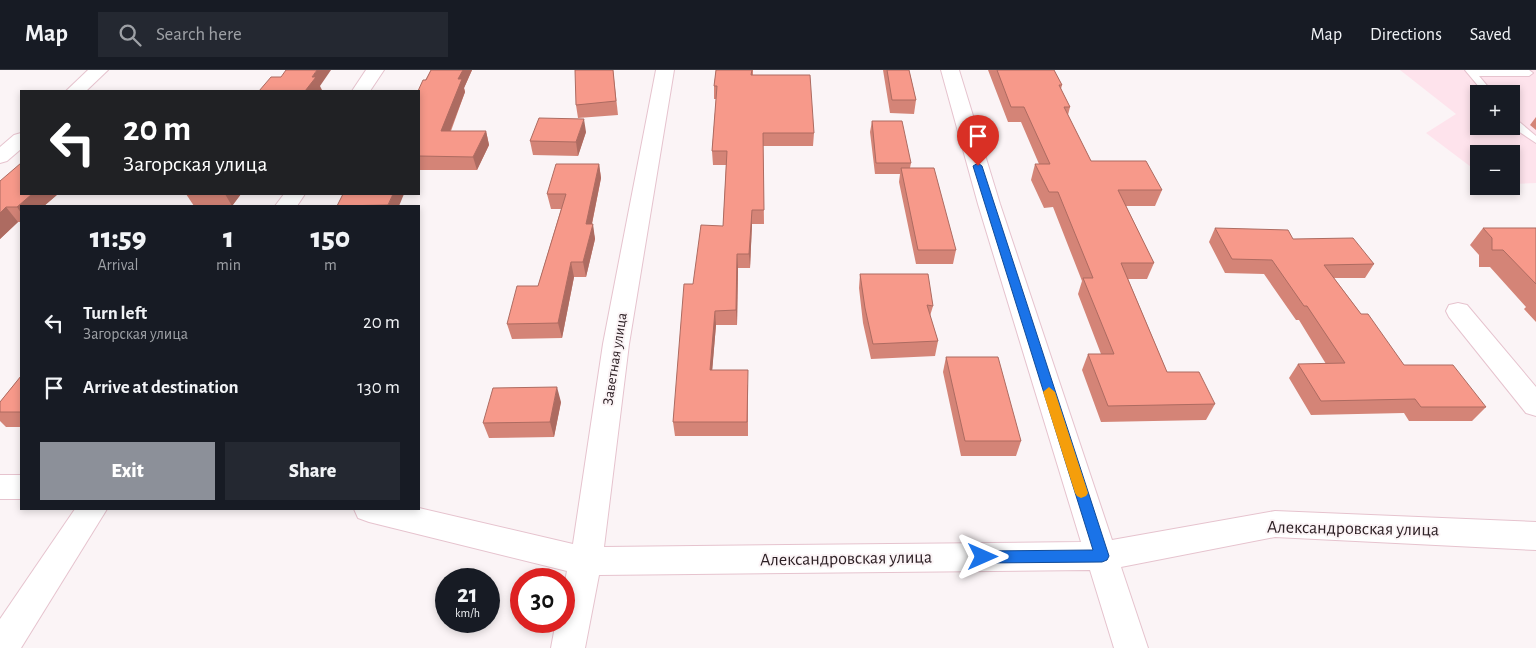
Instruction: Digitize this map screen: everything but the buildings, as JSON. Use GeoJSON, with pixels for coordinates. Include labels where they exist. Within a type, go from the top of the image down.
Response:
{"type":"FeatureCollection","features":[{"type":"Feature","properties":{"kind":"street"},"geometry":{"type":"LineString","coordinates":[[76,90],[99,70]]}},
{"type":"Feature","properties":{"kind":"street"},"geometry":{"type":"LineString","coordinates":[[362,90],[375,70]]}},
{"type":"Feature","properties":{"kind":"street","name":"Заветная улица"},"geometry":{"type":"LineString","coordinates":[[568,648],[585,561],[616,344],[665,70]]}},
{"type":"Feature","properties":{"kind":"street"},"geometry":{"type":"LineString","coordinates":[[950,70],[989,204],[1131,648]]}},
{"type":"Feature","properties":{"kind":"street"},"geometry":{"type":"LineString","coordinates":[[0,157],[20,139]]}},
{"type":"Feature","properties":{"kind":"street"},"geometry":{"type":"LineString","coordinates":[[1458,311],[1536,406]]}},
{"type":"Feature","properties":{"kind":"street"},"geometry":{"type":"LineString","coordinates":[[0,487],[20,487]]}},
{"type":"Feature","properties":{"kind":"street"},"geometry":{"type":"LineString","coordinates":[[1,648],[91,510]]}},
{"type":"Feature","properties":{"kind":"street","name":"Александровская улица"},"geometry":{"type":"LineString","coordinates":[[373,510],[585,561],[1102,556],[1276,524],[1536,536]]}},
{"type":"Feature","properties":{"kind":"lane"},"geometry":{"type":"LineString","coordinates":[[1470,72],[1529,73]]}},
{"type":"Feature","properties":{"kind":"lane"},"geometry":{"type":"LineString","coordinates":[[1470,72],[1482,85]]}},
{"type":"Feature","properties":{"kind":"lane"},"geometry":{"type":"LineString","coordinates":[[1520,128],[1536,140]]}},
{"type":"Feature","properties":{"kind":"shaded area"},"geometry":{"type":"Polygon","coordinates":[[[1400,70],[1536,70],[1536,183],[1520,184],[1520,145],[1470,145],[1470,166],[1426,133],[1456,114],[1400,70]]]}},
{"type":"Feature","properties":{"kind":"slow traffic"},"geometry":{"type":"LineString","coordinates":[[1049,392],[1081,493]]}},
{"type":"Feature","properties":{"kind":"route"},"geometry":{"type":"LineString","coordinates":[[978,166],[1102,556],[983,557]]}}]}
